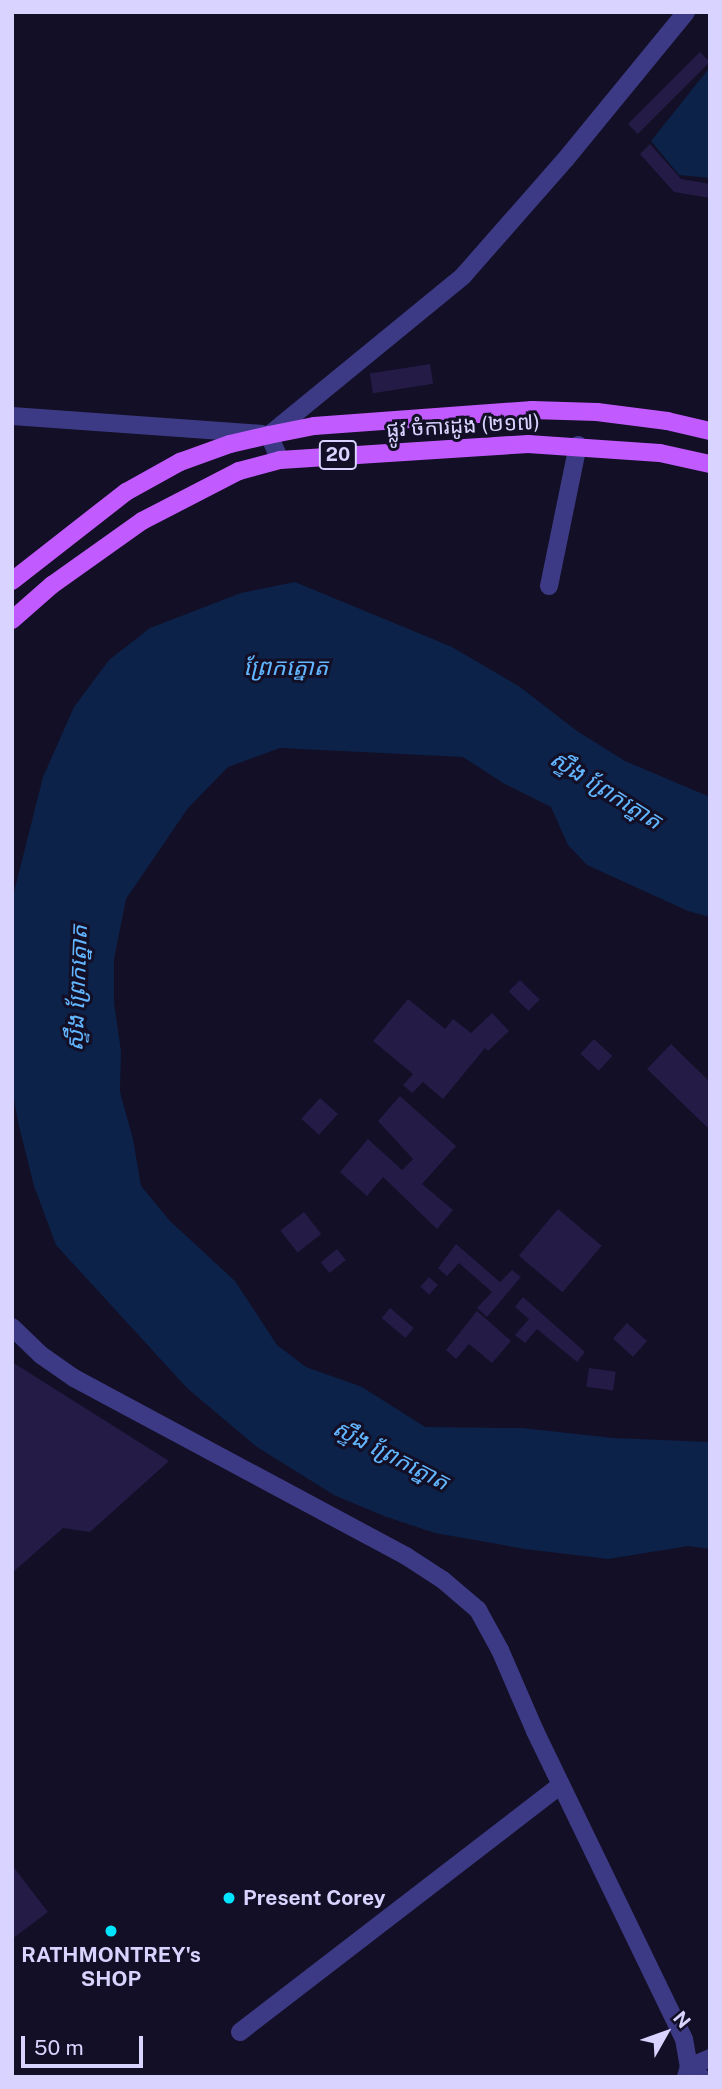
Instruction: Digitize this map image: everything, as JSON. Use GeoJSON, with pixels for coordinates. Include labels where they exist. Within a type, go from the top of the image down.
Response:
{"type":"FeatureCollection","features":[{"type":"Feature","properties":{"kind":"main road","name":"ផ្លូវ ចំការដូង (២១៧)"},"geometry":{"type":"LineString","coordinates":[[12,581],[126,492],[180,462],[230,444],[269,435],[314,426],[533,410],[597,412],[667,421],[710,430]]}},
{"type":"Feature","properties":{"kind":"main road","name":"ផ្លូវ ចំការដូង (២១៧)"},"geometry":{"type":"LineString","coordinates":[[12,620],[52,586],[142,521],[239,471],[280,460],[528,444],[578,445],[660,453],[710,464]]}},
{"type":"Feature","properties":{"kind":"main road"},"geometry":{"type":"LineString","coordinates":[[35,563],[52,586]]}},
{"type":"Feature","properties":{"kind":"street"},"geometry":{"type":"LineString","coordinates":[[12,416],[269,435],[463,276],[565,160],[686,12]]}},
{"type":"Feature","properties":{"kind":"street"},"geometry":{"type":"LineString","coordinates":[[269,435],[280,460]]}},
{"type":"Feature","properties":{"kind":"street"},"geometry":{"type":"LineString","coordinates":[[549,586],[578,445]]}},
{"type":"Feature","properties":{"kind":"street"},"geometry":{"type":"LineString","coordinates":[[12,1327],[41,1355],[74,1378],[335,1517],[443,1580],[478,1610],[500,1650],[561,1785],[684,2039],[692,2073],[710,2058]]}},
{"type":"Feature","properties":{"kind":"street"},"geometry":{"type":"LineString","coordinates":[[240,2032],[561,1785]]}},
{"type":"Feature","properties":{"kind":"water"},"geometry":{"type":"Polygon","coordinates":[[[710,67],[710,178],[679,175],[651,141],[710,67]]]}},
{"type":"Feature","properties":{"kind":"water","name":"ព្រែកត្នោត"},"geometry":{"type":"Polygon","coordinates":[[[295,582],[452,647],[520,687],[577,731],[625,761],[710,797],[710,917],[688,911],[587,865],[568,845],[551,807],[503,783],[463,757],[280,748],[228,767],[188,808],[126,899],[114,959],[114,1003],[121,1051],[120,1092],[133,1139],[141,1186],[170,1221],[235,1281],[277,1345],[306,1367],[362,1387],[425,1427],[522,1428],[613,1438],[710,1442],[710,1549],[688,1546],[608,1559],[525,1549],[435,1533],[334,1495],[257,1447],[187,1388],[56,1245],[34,1186],[12,1087],[13,896],[43,777],[74,707],[109,660],[150,628],[241,593],[295,582]]]}},
{"type":"Feature","properties":{"kind":"building"},"geometry":{"type":"Polygon","coordinates":[[[700,52],[710,62],[638,134],[628,124],[700,52]]]}},
{"type":"Feature","properties":{"kind":"building"},"geometry":{"type":"Polygon","coordinates":[[[650,144],[681,179],[710,184],[710,198],[674,192],[640,154],[650,144]]]}},
{"type":"Feature","properties":{"kind":"building"},"geometry":{"type":"Polygon","coordinates":[[[430,364],[433,384],[373,393],[370,374],[430,364]]]}},
{"type":"Feature","properties":{"kind":"building"},"geometry":{"type":"Polygon","coordinates":[[[520,980],[540,1000],[528,1011],[509,991],[520,980]]]}},
{"type":"Feature","properties":{"kind":"building"},"geometry":{"type":"Polygon","coordinates":[[[408,999],[445,1029],[453,1019],[471,1033],[492,1013],[509,1031],[488,1051],[485,1048],[443,1099],[423,1082],[412,1093],[403,1085],[413,1074],[373,1041],[408,999]]]}},
{"type":"Feature","properties":{"kind":"building"},"geometry":{"type":"Polygon","coordinates":[[[594,1039],[612,1056],[599,1071],[580,1054],[594,1039]]]}},
{"type":"Feature","properties":{"kind":"building"},"geometry":{"type":"Polygon","coordinates":[[[671,1044],[710,1082],[710,1130],[647,1069],[671,1044]]]}},
{"type":"Feature","properties":{"kind":"building"},"geometry":{"type":"Polygon","coordinates":[[[400,1096],[456,1146],[422,1184],[453,1210],[437,1229],[383,1177],[367,1196],[340,1172],[368,1139],[402,1170],[413,1159],[378,1121],[400,1096]]]}},
{"type":"Feature","properties":{"kind":"building"},"geometry":{"type":"Polygon","coordinates":[[[320,1098],[338,1114],[319,1135],[301,1119],[320,1098]]]}},
{"type":"Feature","properties":{"kind":"building"},"geometry":{"type":"Polygon","coordinates":[[[558,1209],[602,1246],[562,1292],[519,1256],[558,1209]]]}},
{"type":"Feature","properties":{"kind":"building"},"geometry":{"type":"Polygon","coordinates":[[[304,1212],[321,1234],[298,1253],[280,1230],[304,1212]]]}},
{"type":"Feature","properties":{"kind":"building"},"geometry":{"type":"Polygon","coordinates":[[[456,1244],[500,1282],[512,1270],[521,1277],[487,1317],[477,1308],[492,1292],[459,1263],[447,1276],[438,1268],[456,1244]]]}},
{"type":"Feature","properties":{"kind":"building"},"geometry":{"type":"Polygon","coordinates":[[[337,1249],[346,1260],[329,1273],[321,1262],[337,1249]]]}},
{"type":"Feature","properties":{"kind":"building"},"geometry":{"type":"Polygon","coordinates":[[[429,1277],[438,1285],[429,1295],[420,1287],[429,1277]]]}},
{"type":"Feature","properties":{"kind":"building"},"geometry":{"type":"Polygon","coordinates":[[[523,1297],[585,1352],[577,1362],[537,1329],[525,1343],[515,1335],[529,1319],[515,1307],[523,1297]]]}},
{"type":"Feature","properties":{"kind":"building"},"geometry":{"type":"Polygon","coordinates":[[[390,1308],[414,1328],[405,1338],[382,1318],[390,1308]]]}},
{"type":"Feature","properties":{"kind":"building"},"geometry":{"type":"Polygon","coordinates":[[[477,1311],[511,1341],[492,1363],[469,1344],[456,1359],[446,1350],[477,1311]]]}},
{"type":"Feature","properties":{"kind":"building"},"geometry":{"type":"Polygon","coordinates":[[[627,1323],[647,1341],[633,1357],[613,1339],[627,1323]]]}},
{"type":"Feature","properties":{"kind":"building"},"geometry":{"type":"Polygon","coordinates":[[[12,1362],[169,1461],[90,1532],[63,1528],[12,1573],[12,1362]]]}},
{"type":"Feature","properties":{"kind":"building"},"geometry":{"type":"Polygon","coordinates":[[[589,1368],[616,1372],[613,1391],[586,1387],[589,1368]]]}},
{"type":"Feature","properties":{"kind":"building"},"geometry":{"type":"Polygon","coordinates":[[[12,1865],[48,1912],[12,1939],[12,1865]]]}},
{"type":"Feature","properties":{"kind":"place","name":"Present Corey"},"geometry":{"type":"Point","coordinates":[229,1898]}},
{"type":"Feature","properties":{"kind":"place","name":"RATHMONTREY's SHOP"},"geometry":{"type":"Point","coordinates":[111,1931]}},
{"type":"Feature","properties":{"kind":"water label","name":"ស្ទឹង ព្រែកត្នោត"},"geometry":{"type":"Point","coordinates":[606,790]}},
{"type":"Feature","properties":{"kind":"water label","name":"ស្ទឹង ព្រែកត្នោត"},"geometry":{"type":"Point","coordinates":[77,988]}},
{"type":"Feature","properties":{"kind":"water label","name":"ស្ទឹង ព្រែកត្នោត"},"geometry":{"type":"Point","coordinates":[391,1455]}}]}
